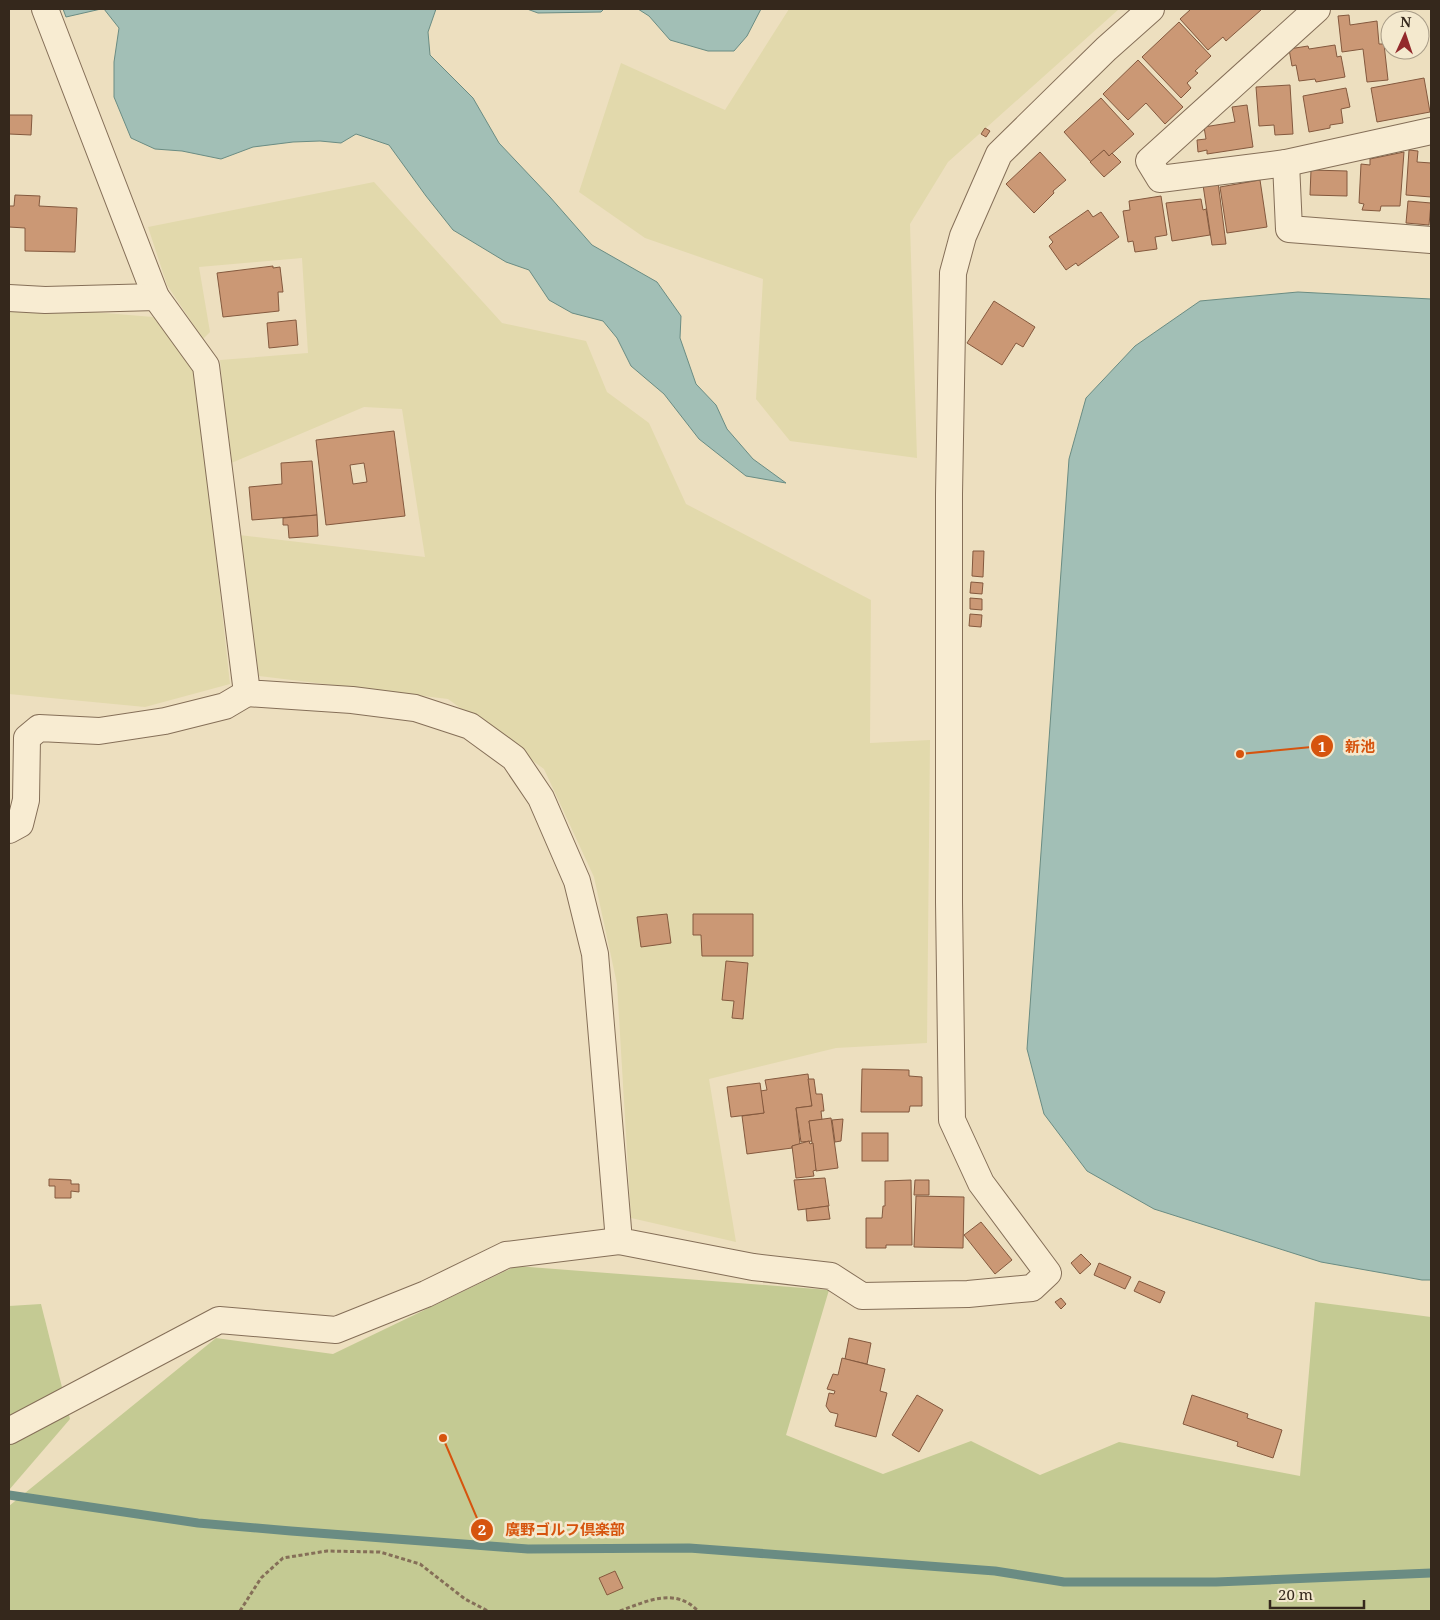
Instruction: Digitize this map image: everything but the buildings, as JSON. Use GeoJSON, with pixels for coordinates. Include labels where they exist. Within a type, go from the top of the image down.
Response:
{"type":"FeatureCollection","features":[{"type":"Feature","properties":{"kind":"street"},"geometry":{"type":"LineString","coordinates":[[45,9],[156,298],[206,366],[247,693]]}},
{"type":"Feature","properties":{"kind":"street"},"geometry":{"type":"LineString","coordinates":[[9,1431],[219,1320],[336,1330],[426,1294],[506,1255],[619,1241],[753,1266],[831,1276],[862,1296],[968,1294],[1032,1288],[1048,1273],[982,1183],[952,1120],[949,494],[953,273],[963,236],[999,154],[1106,49],[1151,9]]}},
{"type":"Feature","properties":{"kind":"street"},"geometry":{"type":"LineString","coordinates":[[1317,9],[1149,161],[1160,179],[1286,162],[1431,131]]}},
{"type":"Feature","properties":{"kind":"street"},"geometry":{"type":"LineString","coordinates":[[1286,162],[1289,229],[1431,240]]}},
{"type":"Feature","properties":{"kind":"street"},"geometry":{"type":"LineString","coordinates":[[9,298],[45,300],[156,298]]}},
{"type":"Feature","properties":{"kind":"street"},"geometry":{"type":"LineString","coordinates":[[9,830],[20,824],[26,800],[26,738],[39,728],[99,731],[165,721],[225,706],[247,693],[352,700],[416,708],[470,726],[514,758],[541,798],[577,881],[595,954],[619,1241]]}},
{"type":"Feature","properties":{"kind":"path"},"geometry":{"type":"LineString","coordinates":[[240,1611],[261,1578],[283,1558],[327,1551],[380,1552],[420,1564],[465,1599],[488,1611]]}},
{"type":"Feature","properties":{"kind":"path"},"geometry":{"type":"LineString","coordinates":[[620,1611],[664,1597],[682,1599],[698,1611]]}},
{"type":"Feature","properties":{"kind":"shaded area"},"geometry":{"type":"Polygon","coordinates":[[[789,9],[1119,9],[948,162],[910,224],[917,458],[790,441],[756,399],[763,279],[645,238],[579,192],[621,63],[725,110],[789,9]]]}},
{"type":"Feature","properties":{"kind":"shaded area"},"geometry":{"type":"Polygon","coordinates":[[[374,182],[502,323],[586,341],[607,392],[649,423],[686,504],[871,600],[870,743],[930,740],[927,1043],[836,1048],[709,1079],[736,1242],[631,1218],[617,984],[594,877],[544,769],[448,699],[259,676],[239,535],[425,557],[402,409],[364,407],[229,464],[220,360],[308,353],[302,258],[199,267],[210,332],[203,339],[167,285],[148,227],[374,182]]]}},
{"type":"Feature","properties":{"kind":"shaded area"},"geometry":{"type":"Polygon","coordinates":[[[9,305],[153,317],[196,373],[230,684],[145,707],[9,694],[9,305]]]}},
{"type":"Feature","properties":{"kind":"green space"},"geometry":{"type":"Polygon","coordinates":[[[516,1266],[829,1290],[786,1435],[883,1474],[971,1441],[1040,1475],[1119,1442],[1300,1476],[1315,1302],[1431,1317],[1431,1611],[9,1611],[9,1506],[216,1338],[333,1354],[516,1266]]]}},
{"type":"Feature","properties":{"kind":"green space"},"geometry":{"type":"Polygon","coordinates":[[[41,1304],[70,1419],[9,1490],[9,1306],[41,1304]]]}},
{"type":"Feature","properties":{"kind":"water"},"geometry":{"type":"Polygon","coordinates":[[[63,9],[101,9],[66,17],[63,9]]]}},
{"type":"Feature","properties":{"kind":"water"},"geometry":{"type":"Polygon","coordinates":[[[104,9],[436,9],[428,32],[430,55],[473,98],[499,143],[592,245],[657,282],[681,316],[680,338],[696,384],[716,405],[727,429],[753,459],[786,483],[746,476],[699,439],[664,394],[631,366],[617,338],[603,321],[572,313],[549,300],[529,270],[506,262],[453,230],[389,145],[356,134],[341,143],[320,141],[293,142],[253,147],[221,159],[182,151],[155,149],[131,138],[114,97],[114,62],[119,28],[104,9]]]}},
{"type":"Feature","properties":{"kind":"water"},"geometry":{"type":"Polygon","coordinates":[[[527,9],[604,9],[601,12],[538,13],[527,9]]]}},
{"type":"Feature","properties":{"kind":"water"},"geometry":{"type":"Polygon","coordinates":[[[638,9],[761,9],[747,36],[734,51],[708,51],[670,40],[649,16],[638,9]]]}},
{"type":"Feature","properties":{"kind":"water"},"geometry":{"type":"Polygon","coordinates":[[[1298,292],[1431,299],[1431,1280],[1321,1262],[1154,1209],[1087,1171],[1044,1114],[1027,1049],[1069,459],[1086,398],[1135,346],[1200,301],[1298,292]]]}},
{"type":"Feature","properties":{"kind":"waterway"},"geometry":{"type":"LineString","coordinates":[[9,1495],[198,1523],[291,1531],[528,1549],[689,1548],[995,1571],[1064,1582],[1216,1582],[1431,1573]]}},
{"type":"Feature","properties":{"kind":"place","name":"新池"},"geometry":{"type":"Point","coordinates":[1240,754]}},
{"type":"Feature","properties":{"kind":"place","name":"廣野ゴルフ倶楽部"},"geometry":{"type":"Point","coordinates":[443,1438]}}]}
